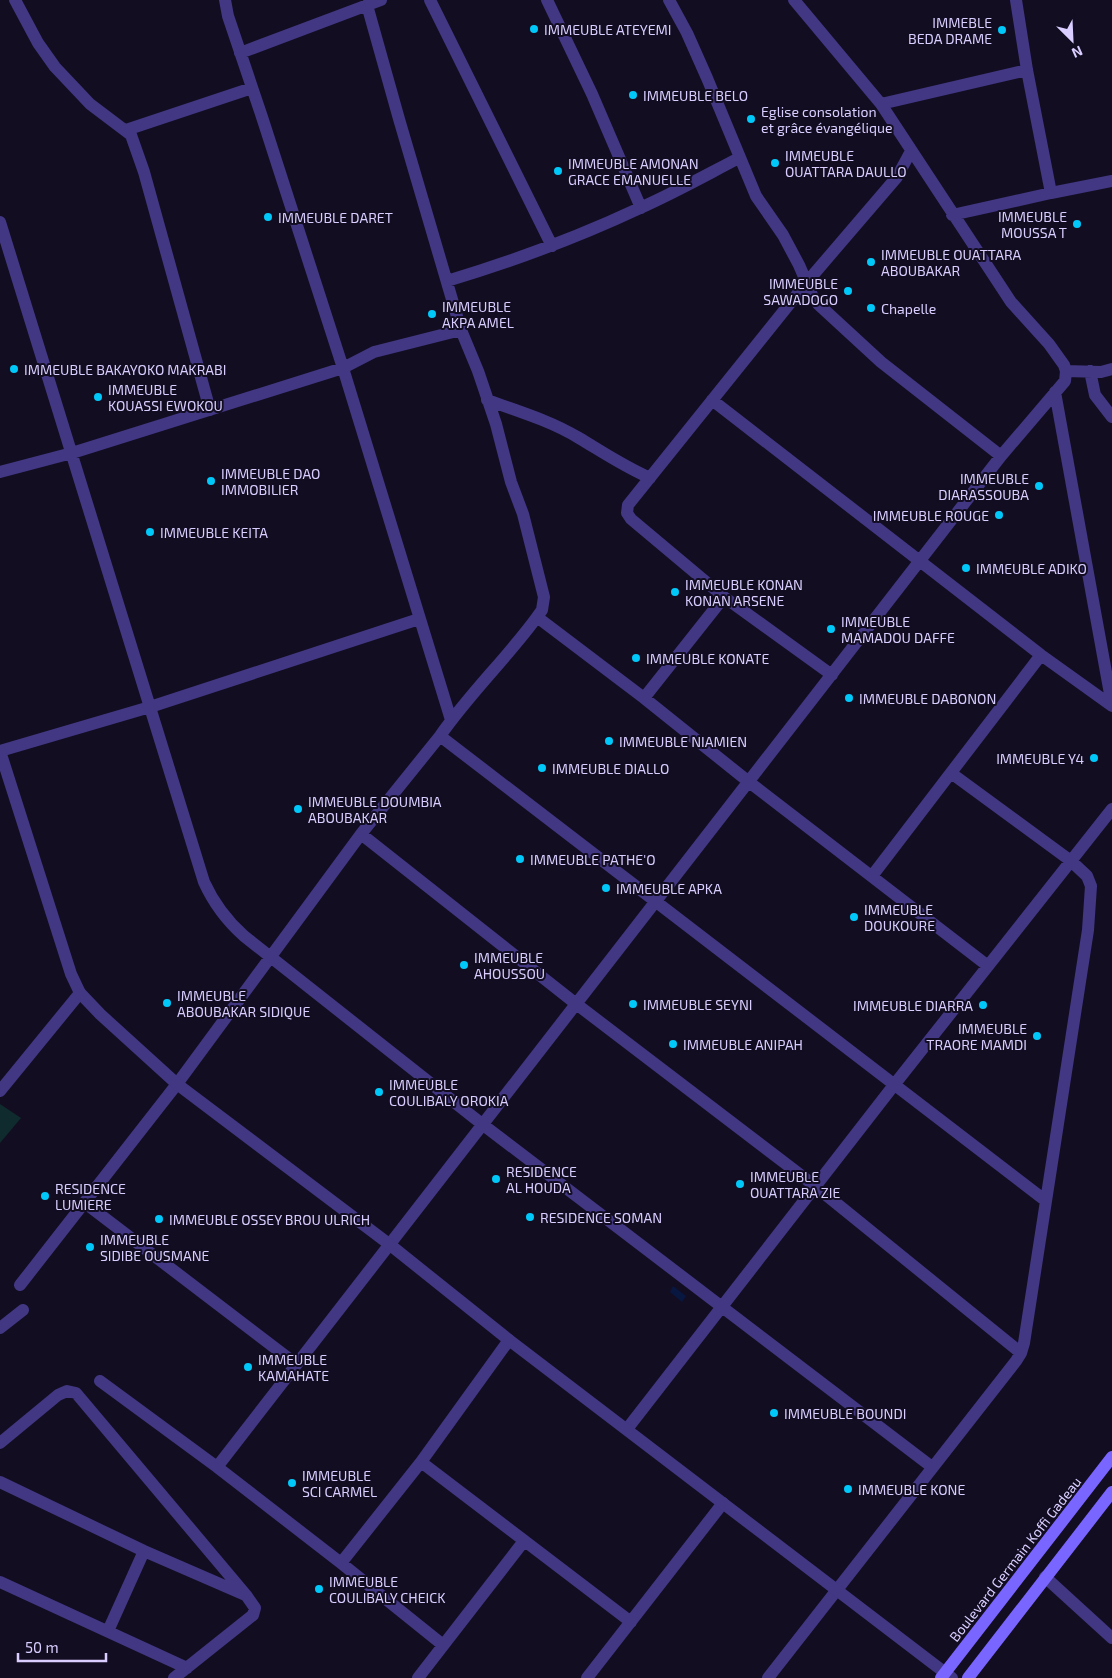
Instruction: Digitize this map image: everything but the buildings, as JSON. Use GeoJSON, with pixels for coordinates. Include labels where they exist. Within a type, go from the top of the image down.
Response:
{"type":"FeatureCollection","features":[{"type":"Feature","properties":{"kind":"main road","name":"Boulevard Germain Koffi Gadeau"},"geometry":{"type":"LineString","coordinates":[[946,1676],[1112,1457]]}},
{"type":"Feature","properties":{"kind":"main road"},"geometry":{"type":"LineString","coordinates":[[968,1678],[1112,1492]]}},
{"type":"Feature","properties":{"kind":"street"},"geometry":{"type":"LineString","coordinates":[[15,0],[38,43],[55,67],[90,104],[126,130],[133,139],[144,172],[210,410]]}},
{"type":"Feature","properties":{"kind":"street"},"geometry":{"type":"LineString","coordinates":[[225,0],[226,10],[343,368],[451,720]]}},
{"type":"Feature","properties":{"kind":"street"},"geometry":{"type":"LineString","coordinates":[[240,53],[381,0]]}},
{"type":"Feature","properties":{"kind":"street"},"geometry":{"type":"LineString","coordinates":[[430,0],[552,246]]}},
{"type":"Feature","properties":{"kind":"street"},"geometry":{"type":"LineString","coordinates":[[547,0],[592,94],[641,208]]}},
{"type":"Feature","properties":{"kind":"street"},"geometry":{"type":"LineString","coordinates":[[669,0],[687,33],[707,78],[756,196],[783,235],[818,304],[881,362],[1001,456]]}},
{"type":"Feature","properties":{"kind":"street"},"geometry":{"type":"LineString","coordinates":[[217,1467],[1001,456],[1065,381],[1066,371],[1049,344],[1011,302],[952,215],[881,104],[794,0]]}},
{"type":"Feature","properties":{"kind":"street"},"geometry":{"type":"LineString","coordinates":[[1016,0],[1027,70],[1051,193]]}},
{"type":"Feature","properties":{"kind":"street"},"geometry":{"type":"LineString","coordinates":[[20,1286],[177,1084],[272,957],[360,834],[451,720],[520,640],[542,610],[544,597],[522,514],[511,482],[496,424],[461,330],[368,5]]}},
{"type":"Feature","properties":{"kind":"street"},"geometry":{"type":"LineString","coordinates":[[881,104],[1027,70]]}},
{"type":"Feature","properties":{"kind":"street"},"geometry":{"type":"LineString","coordinates":[[126,130],[252,88]]}},
{"type":"Feature","properties":{"kind":"street"},"geometry":{"type":"LineString","coordinates":[[832,675],[724,597],[631,519],[627,513],[628,505],[807,282],[897,177],[911,151]]}},
{"type":"Feature","properties":{"kind":"street"},"geometry":{"type":"LineString","coordinates":[[448,281],[552,246],[641,208],[739,158]]}},
{"type":"Feature","properties":{"kind":"street"},"geometry":{"type":"LineString","coordinates":[[952,215],[1112,180]]}},
{"type":"Feature","properties":{"kind":"street"},"geometry":{"type":"LineString","coordinates":[[0,222],[204,882],[215,905],[232,924],[272,957],[482,1124],[932,1467]]}},
{"type":"Feature","properties":{"kind":"street"},"geometry":{"type":"LineString","coordinates":[[0,472],[72,453],[343,368],[374,352],[461,330]]}},
{"type":"Feature","properties":{"kind":"street"},"geometry":{"type":"LineString","coordinates":[[1066,371],[1112,369]]}},
{"type":"Feature","properties":{"kind":"street"},"geometry":{"type":"LineString","coordinates":[[1090,371],[1094,395],[1112,417]]}},
{"type":"Feature","properties":{"kind":"street"},"geometry":{"type":"LineString","coordinates":[[1055,392],[1112,706]]}},
{"type":"Feature","properties":{"kind":"street"},"geometry":{"type":"LineString","coordinates":[[487,400],[543,421],[579,438],[613,460],[650,478]]}},
{"type":"Feature","properties":{"kind":"street"},"geometry":{"type":"LineString","coordinates":[[712,400],[1041,655],[1112,706]]}},
{"type":"Feature","properties":{"kind":"street"},"geometry":{"type":"LineString","coordinates":[[644,698],[724,597]]}},
{"type":"Feature","properties":{"kind":"street"},"geometry":{"type":"LineString","coordinates":[[537,617],[988,966]]}},
{"type":"Feature","properties":{"kind":"street"},"geometry":{"type":"LineString","coordinates":[[419,619],[150,708],[0,751],[71,974],[80,993],[100,1014],[177,1084],[390,1244],[509,1340],[837,1590],[946,1676]]}},
{"type":"Feature","properties":{"kind":"street"},"geometry":{"type":"LineString","coordinates":[[872,876],[1041,655]]}},
{"type":"Feature","properties":{"kind":"street"},"geometry":{"type":"LineString","coordinates":[[440,736],[1046,1201]]}},
{"type":"Feature","properties":{"kind":"street"},"geometry":{"type":"LineString","coordinates":[[768,1678],[1021,1353],[1078,996],[1092,891],[1087,876],[1071,861],[951,773]]}},
{"type":"Feature","properties":{"kind":"street"},"geometry":{"type":"LineString","coordinates":[[627,1429],[894,1084],[1112,809]]}},
{"type":"Feature","properties":{"kind":"street"},"geometry":{"type":"LineString","coordinates":[[360,834],[575,1003],[815,1186],[1021,1353]]}},
{"type":"Feature","properties":{"kind":"street"},"geometry":{"type":"LineString","coordinates":[[0,1091],[80,993]]}},
{"type":"Feature","properties":{"kind":"street"},"geometry":{"type":"LineString","coordinates":[[85,1203],[296,1364]]}},
{"type":"Feature","properties":{"kind":"street"},"geometry":{"type":"LineString","coordinates":[[0,1328],[23,1310]]}},
{"type":"Feature","properties":{"kind":"street"},"geometry":{"type":"LineString","coordinates":[[342,1563],[421,1462],[509,1340]]}},
{"type":"Feature","properties":{"kind":"street"},"geometry":{"type":"LineString","coordinates":[[100,1381],[217,1467],[342,1563],[443,1645]]}},
{"type":"Feature","properties":{"kind":"street"},"geometry":{"type":"LineString","coordinates":[[0,1443],[58,1395],[67,1391],[76,1393],[246,1595],[255,1608],[253,1615],[174,1678]]}},
{"type":"Feature","properties":{"kind":"street"},"geometry":{"type":"LineString","coordinates":[[421,1462],[631,1622]]}},
{"type":"Feature","properties":{"kind":"street"},"geometry":{"type":"LineString","coordinates":[[0,1482],[144,1551],[246,1595]]}},
{"type":"Feature","properties":{"kind":"street"},"geometry":{"type":"LineString","coordinates":[[588,1678],[723,1503]]}},
{"type":"Feature","properties":{"kind":"street"},"geometry":{"type":"LineString","coordinates":[[418,1678],[524,1541]]}},
{"type":"Feature","properties":{"kind":"street"},"geometry":{"type":"LineString","coordinates":[[108,1631],[144,1551]]}},
{"type":"Feature","properties":{"kind":"street"},"geometry":{"type":"LineString","coordinates":[[1045,1577],[1112,1638]]}},
{"type":"Feature","properties":{"kind":"street"},"geometry":{"type":"LineString","coordinates":[[0,1582],[186,1668]]}},
{"type":"Feature","properties":{"kind":"green space"},"geometry":{"type":"Polygon","coordinates":[[[0,1104],[21,1118],[0,1143],[0,1104]]]}},
{"type":"Feature","properties":{"kind":"water"},"geometry":{"type":"Polygon","coordinates":[[[673,1286],[686,1296],[682,1302],[670,1292],[673,1286]]]}},
{"type":"Feature","properties":{"kind":"place","name":"IMMEUBLE ATEYEMI"},"geometry":{"type":"Point","coordinates":[534,29]}},
{"type":"Feature","properties":{"kind":"place","name":"IMMEBLE BEDA DRAME"},"geometry":{"type":"Point","coordinates":[1002,30]}},
{"type":"Feature","properties":{"kind":"place","name":"IMMEUBLE BELO"},"geometry":{"type":"Point","coordinates":[633,95]}},
{"type":"Feature","properties":{"kind":"place","name":"Eglise consolation et grâce évangélique"},"geometry":{"type":"Point","coordinates":[751,119]}},
{"type":"Feature","properties":{"kind":"place","name":"IMMEUBLE OUATTARA DAULLO"},"geometry":{"type":"Point","coordinates":[775,163]}},
{"type":"Feature","properties":{"kind":"place","name":"IMMEUBLE AMONAN GRACE EMANUELLE"},"geometry":{"type":"Point","coordinates":[558,171]}},
{"type":"Feature","properties":{"kind":"place","name":"IMMEUBLE DARET"},"geometry":{"type":"Point","coordinates":[268,217]}},
{"type":"Feature","properties":{"kind":"place","name":"IMMEUBLE MOUSSA T"},"geometry":{"type":"Point","coordinates":[1077,224]}},
{"type":"Feature","properties":{"kind":"place","name":"IMMEUBLE OUATTARA ABOUBAKAR"},"geometry":{"type":"Point","coordinates":[871,262]}},
{"type":"Feature","properties":{"kind":"place","name":"IMMEUBLE SAWADOGO"},"geometry":{"type":"Point","coordinates":[848,291]}},
{"type":"Feature","properties":{"kind":"place","name":"Chapelle"},"geometry":{"type":"Point","coordinates":[871,308]}},
{"type":"Feature","properties":{"kind":"place","name":"IMMEUBLE AKPA AMEL"},"geometry":{"type":"Point","coordinates":[432,314]}},
{"type":"Feature","properties":{"kind":"place","name":"IMMEUBLE BAKAYOKO MAKRABI"},"geometry":{"type":"Point","coordinates":[14,369]}},
{"type":"Feature","properties":{"kind":"place","name":"IMMEUBLE KOUASSI EWOKOU"},"geometry":{"type":"Point","coordinates":[98,397]}},
{"type":"Feature","properties":{"kind":"place","name":"IMMEUBLE DAO IMMOBILIER"},"geometry":{"type":"Point","coordinates":[211,481]}},
{"type":"Feature","properties":{"kind":"place","name":"IMMEUBLE DIARASSOUBA"},"geometry":{"type":"Point","coordinates":[1039,486]}},
{"type":"Feature","properties":{"kind":"place","name":"IMMEUBLE ROUGE"},"geometry":{"type":"Point","coordinates":[999,515]}},
{"type":"Feature","properties":{"kind":"place","name":"IMMEUBLE KEITA"},"geometry":{"type":"Point","coordinates":[150,532]}},
{"type":"Feature","properties":{"kind":"place","name":"IMMEUBLE ADIKO"},"geometry":{"type":"Point","coordinates":[966,568]}},
{"type":"Feature","properties":{"kind":"place","name":"IMMEUBLE KONAN KONAN ARSENE"},"geometry":{"type":"Point","coordinates":[675,592]}},
{"type":"Feature","properties":{"kind":"place","name":"IMMEUBLE MAMADOU DAFFE"},"geometry":{"type":"Point","coordinates":[831,629]}},
{"type":"Feature","properties":{"kind":"place","name":"IMMEUBLE KONATE"},"geometry":{"type":"Point","coordinates":[636,658]}},
{"type":"Feature","properties":{"kind":"place","name":"IMMEUBLE DABONON"},"geometry":{"type":"Point","coordinates":[849,698]}},
{"type":"Feature","properties":{"kind":"place","name":"IMMEUBLE NIAMIEN"},"geometry":{"type":"Point","coordinates":[609,741]}},
{"type":"Feature","properties":{"kind":"place","name":"IMMEUBLE Y4"},"geometry":{"type":"Point","coordinates":[1094,758]}},
{"type":"Feature","properties":{"kind":"place","name":"IMMEUBLE DIALLO"},"geometry":{"type":"Point","coordinates":[542,768]}},
{"type":"Feature","properties":{"kind":"place","name":"IMMEUBLE DOUMBIA ABOUBAKAR"},"geometry":{"type":"Point","coordinates":[298,809]}},
{"type":"Feature","properties":{"kind":"place","name":"IMMEUBLE PATHE'O"},"geometry":{"type":"Point","coordinates":[520,859]}},
{"type":"Feature","properties":{"kind":"place","name":"IMMEUBLE APKA"},"geometry":{"type":"Point","coordinates":[606,888]}},
{"type":"Feature","properties":{"kind":"place","name":"IMMEUBLE DOUKOURE"},"geometry":{"type":"Point","coordinates":[854,917]}},
{"type":"Feature","properties":{"kind":"place","name":"IMMEUBLE AHOUSSOU"},"geometry":{"type":"Point","coordinates":[464,965]}},
{"type":"Feature","properties":{"kind":"place","name":"IMMEUBLE ABOUBAKAR SIDIQUE"},"geometry":{"type":"Point","coordinates":[167,1003]}},
{"type":"Feature","properties":{"kind":"place","name":"IMMEUBLE SEYNI"},"geometry":{"type":"Point","coordinates":[633,1004]}},
{"type":"Feature","properties":{"kind":"place","name":"IMMEUBLE DIARRA"},"geometry":{"type":"Point","coordinates":[983,1005]}},
{"type":"Feature","properties":{"kind":"place","name":"IMMEUBLE TRAORE MAMDI"},"geometry":{"type":"Point","coordinates":[1037,1036]}},
{"type":"Feature","properties":{"kind":"place","name":"IMMEUBLE ANIPAH"},"geometry":{"type":"Point","coordinates":[673,1044]}},
{"type":"Feature","properties":{"kind":"place","name":"IMMEUBLE COULIBALY OROKIA"},"geometry":{"type":"Point","coordinates":[379,1092]}},
{"type":"Feature","properties":{"kind":"place","name":"RESIDENCE AL HOUDA"},"geometry":{"type":"Point","coordinates":[496,1179]}},
{"type":"Feature","properties":{"kind":"place","name":"IMMEUBLE OUATTARA ZIE"},"geometry":{"type":"Point","coordinates":[740,1184]}},
{"type":"Feature","properties":{"kind":"place","name":"RESIDENCE LUMIERE"},"geometry":{"type":"Point","coordinates":[45,1196]}},
{"type":"Feature","properties":{"kind":"place","name":"RESIDENCE SOMAN"},"geometry":{"type":"Point","coordinates":[530,1217]}},
{"type":"Feature","properties":{"kind":"place","name":"IMMEUBLE OSSEY BROU ULRICH"},"geometry":{"type":"Point","coordinates":[159,1219]}},
{"type":"Feature","properties":{"kind":"place","name":"IMMEUBLE SIDIBE OUSMANE"},"geometry":{"type":"Point","coordinates":[90,1247]}},
{"type":"Feature","properties":{"kind":"place","name":"IMMEUBLE KAMAHATE"},"geometry":{"type":"Point","coordinates":[248,1367]}},
{"type":"Feature","properties":{"kind":"place","name":"IMMEUBLE BOUNDI"},"geometry":{"type":"Point","coordinates":[774,1413]}},
{"type":"Feature","properties":{"kind":"place","name":"IMMEUBLE SCI CARMEL"},"geometry":{"type":"Point","coordinates":[292,1483]}},
{"type":"Feature","properties":{"kind":"place","name":"IMMEUBLE KONE"},"geometry":{"type":"Point","coordinates":[848,1489]}},
{"type":"Feature","properties":{"kind":"place","name":"IMMEUBLE COULIBALY CHEICK"},"geometry":{"type":"Point","coordinates":[319,1589]}}]}
